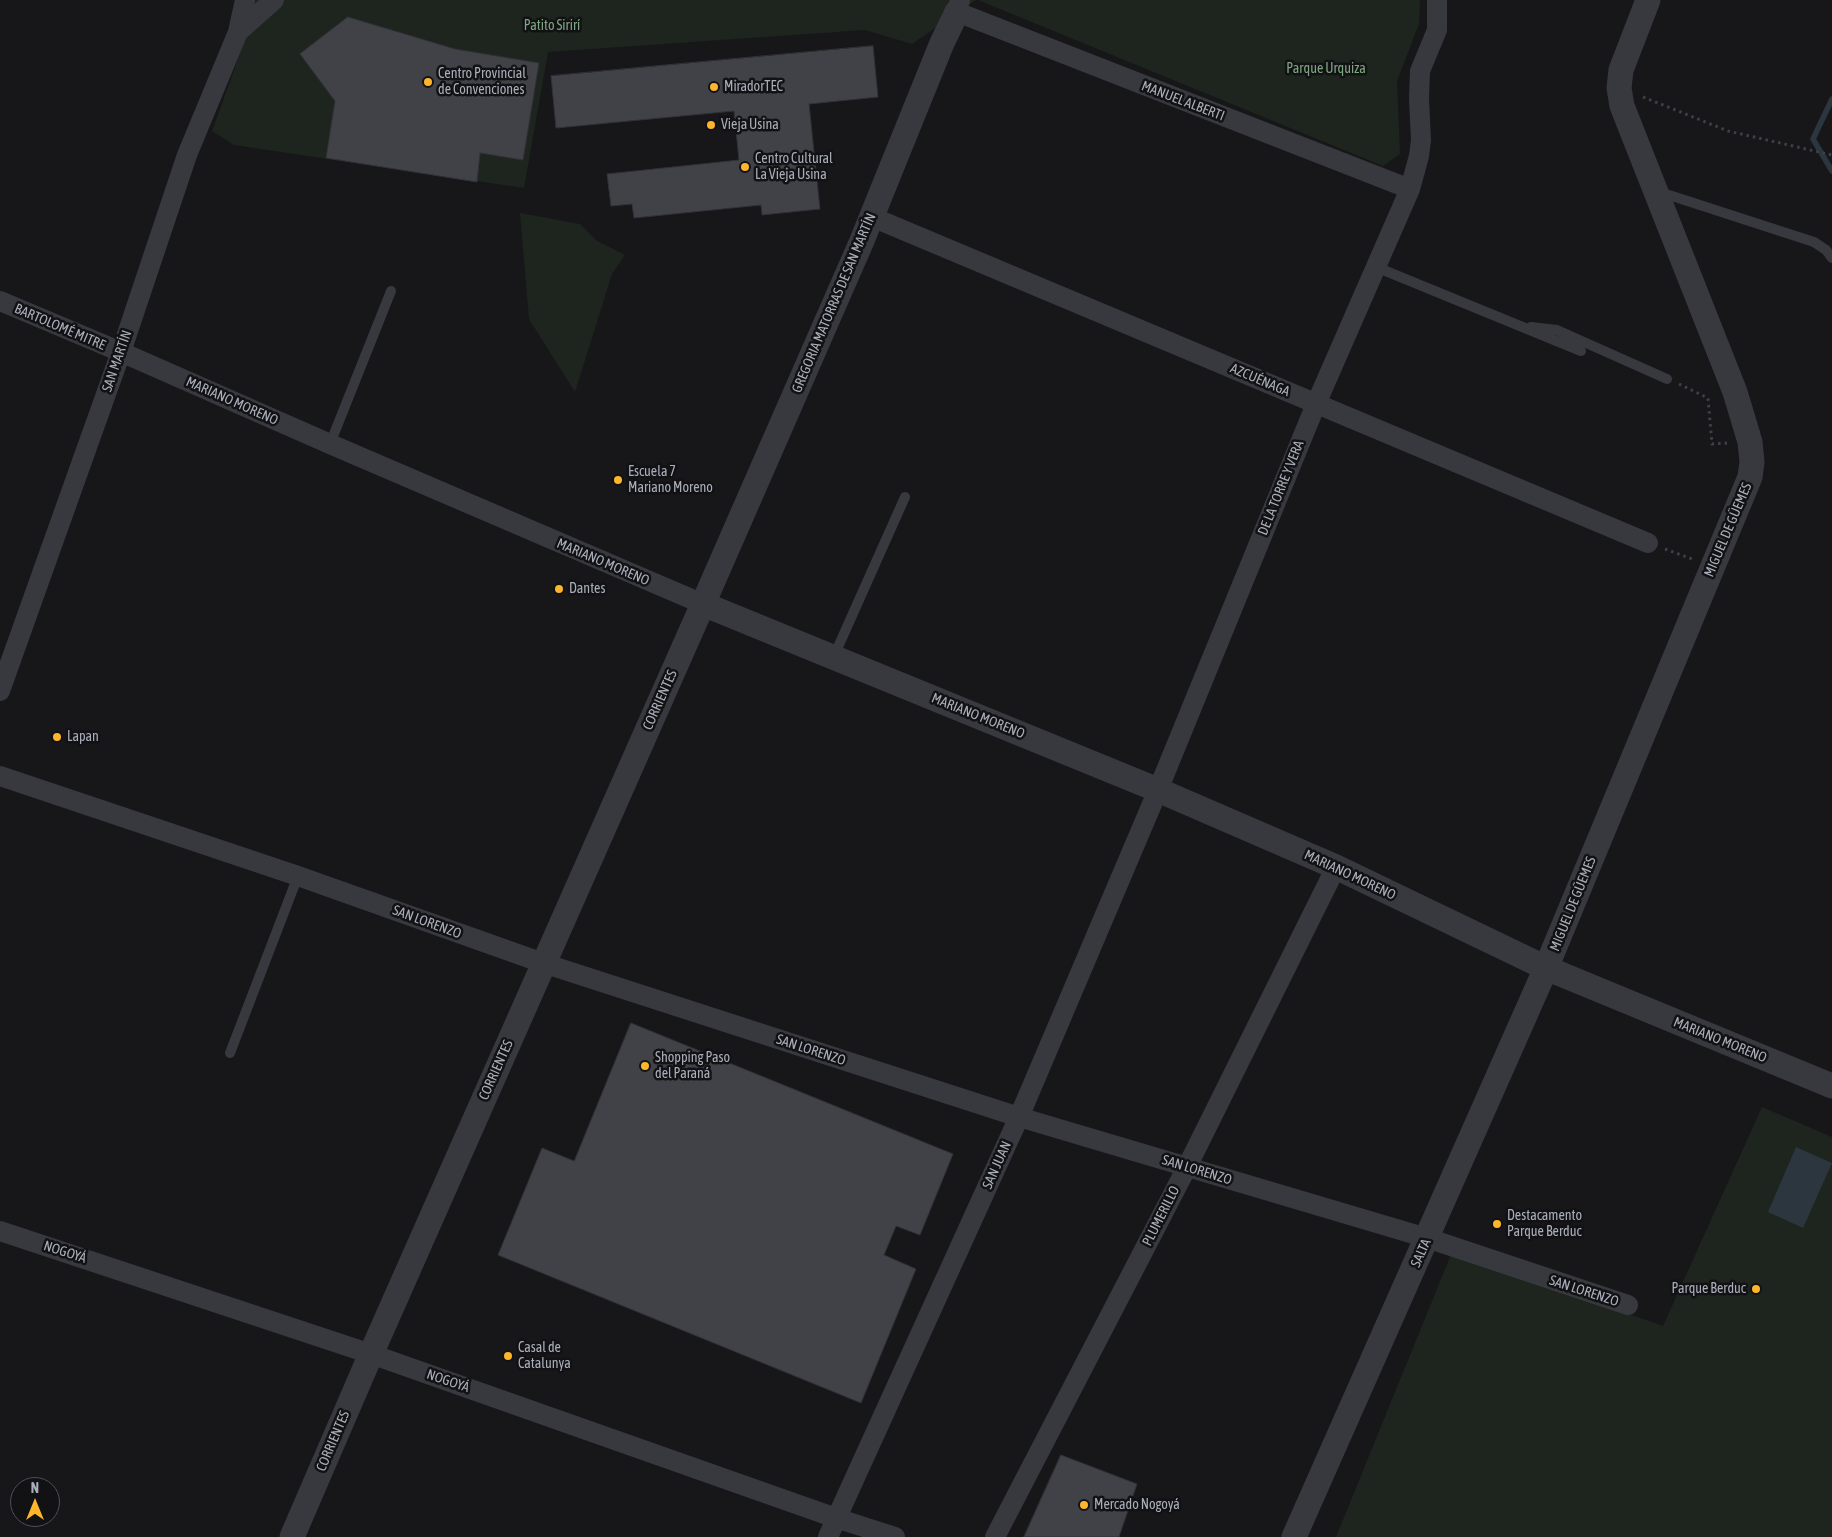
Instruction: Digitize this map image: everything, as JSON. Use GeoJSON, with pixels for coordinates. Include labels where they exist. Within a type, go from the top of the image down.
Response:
{"type":"FeatureCollection","features":[{"type":"Feature","properties":{"kind":"street","name":"SAN MARTÍN"},"geometry":{"type":"LineString","coordinates":[[0,691],[121,352],[187,155],[238,32],[245,0]]}},
{"type":"Feature","properties":{"kind":"street"},"geometry":{"type":"LineString","coordinates":[[238,32],[274,0]]}},
{"type":"Feature","properties":{"kind":"street","name":"DE LA TORRE Y VERA"},"geometry":{"type":"LineString","coordinates":[[1158,790],[1316,404],[1410,189],[1420,156],[1420,71],[1437,30],[1437,0]]}},
{"type":"Feature","properties":{"kind":"street","name":"MIGUEL DE GÜEMES"},"geometry":{"type":"LineString","coordinates":[[1546,968],[1750,477],[1752,462],[1750,442],[1736,392],[1622,106],[1619,88],[1621,70],[1648,0]]}},
{"type":"Feature","properties":{"kind":"street","name":"MANUEL ALBERTI"},"geometry":{"type":"LineString","coordinates":[[958,6],[1410,189]]}},
{"type":"Feature","properties":{"kind":"street","name":"GREGORIA MATORRAS DE SAN MARTÍN"},"geometry":{"type":"LineString","coordinates":[[703,604],[872,217],[958,6]]}},
{"type":"Feature","properties":{"kind":"street","name":"AZCUÉNAGA"},"geometry":{"type":"LineString","coordinates":[[872,217],[1648,543]]}},
{"type":"Feature","properties":{"kind":"street","name":"BARTOLOMÉ MITRE"},"geometry":{"type":"LineString","coordinates":[[0,302],[121,352]]}},
{"type":"Feature","properties":{"kind":"street","name":"MARIANO MORENO"},"geometry":{"type":"LineString","coordinates":[[121,352],[703,604],[1158,790],[1336,867],[1546,968],[1832,1086]]}},
{"type":"Feature","properties":{"kind":"street","name":"CORRIENTES"},"geometry":{"type":"LineString","coordinates":[[292,1537],[543,963],[703,604]]}},
{"type":"Feature","properties":{"kind":"street","name":"SAN LORENZO"},"geometry":{"type":"LineString","coordinates":[[0,776],[298,876],[543,963],[1019,1117],[1427,1238],[1628,1305]]}},
{"type":"Feature","properties":{"kind":"street","name":"SAN JUAN"},"geometry":{"type":"LineString","coordinates":[[828,1537],[1019,1117],[1158,790]]}},
{"type":"Feature","properties":{"kind":"street","name":"PLUMERILLO"},"geometry":{"type":"LineString","coordinates":[[995,1537],[1186,1167],[1336,867]]}},
{"type":"Feature","properties":{"kind":"street","name":"SALTA"},"geometry":{"type":"LineString","coordinates":[[1294,1537],[1546,968]]}},
{"type":"Feature","properties":{"kind":"street","name":"NOGOYÁ"},"geometry":{"type":"LineString","coordinates":[[0,1231],[371,1354],[836,1518],[895,1537]]}},
{"type":"Feature","properties":{"kind":"lane"},"geometry":{"type":"LineString","coordinates":[[1656,195],[1669,195],[1814,242],[1826,250],[1832,258]]}},
{"type":"Feature","properties":{"kind":"lane"},"geometry":{"type":"LineString","coordinates":[[1376,267],[1581,351]]}},
{"type":"Feature","properties":{"kind":"lane"},"geometry":{"type":"LineString","coordinates":[[330,444],[391,291]]}},
{"type":"Feature","properties":{"kind":"lane"},"geometry":{"type":"LineString","coordinates":[[1516,325],[1557,330],[1667,378]]}},
{"type":"Feature","properties":{"kind":"lane"},"geometry":{"type":"LineString","coordinates":[[834,657],[905,497]]}},
{"type":"Feature","properties":{"kind":"lane"},"geometry":{"type":"LineString","coordinates":[[230,1054],[298,876]]}},
{"type":"Feature","properties":{"kind":"path"},"geometry":{"type":"LineString","coordinates":[[1619,88],[1728,132],[1832,155]]}},
{"type":"Feature","properties":{"kind":"path"},"geometry":{"type":"LineString","coordinates":[[1667,378],[1708,398],[1712,444],[1750,442]]}},
{"type":"Feature","properties":{"kind":"path"},"geometry":{"type":"LineString","coordinates":[[1648,543],[1712,567]]}},
{"type":"Feature","properties":{"kind":"green space","name":"Patito Sirirí"},"geometry":{"type":"Polygon","coordinates":[[[255,0],[976,0],[912,44],[865,30],[548,52],[524,188],[234,145],[212,131],[237,62],[255,0]]]}},
{"type":"Feature","properties":{"kind":"green space","name":"Parque Urquiza"},"geometry":{"type":"Polygon","coordinates":[[[978,0],[1420,0],[1419,24],[1397,81],[1400,154],[1383,166],[978,0]]]}},
{"type":"Feature","properties":{"kind":"green space"},"geometry":{"type":"Polygon","coordinates":[[[520,213],[580,224],[597,241],[625,255],[612,274],[575,392],[529,319],[520,213]]]}},
{"type":"Feature","properties":{"kind":"green space","name":"Parque Berduc"},"geometry":{"type":"Polygon","coordinates":[[[1762,1107],[1832,1137],[1832,1537],[1336,1537],[1452,1252],[1663,1326],[1762,1107]]]}},
{"type":"Feature","properties":{"kind":"shaded area"},"geometry":{"type":"Polygon","coordinates":[[[1796,1147],[1832,1163],[1803,1228],[1768,1212],[1796,1147]]]}},
{"type":"Feature","properties":{"kind":"building","name":"Centro Provincial de Convenciones"},"geometry":{"type":"Polygon","coordinates":[[[348,17],[455,49],[539,63],[523,160],[480,153],[477,182],[326,158],[335,101],[300,54],[348,17]]]}},
{"type":"Feature","properties":{"kind":"building"},"geometry":{"type":"Polygon","coordinates":[[[873,46],[878,97],[809,104],[820,209],[762,215],[761,205],[634,218],[632,204],[611,206],[607,174],[739,160],[734,111],[556,128],[551,76],[873,46]]]}},
{"type":"Feature","properties":{"kind":"building"},"geometry":{"type":"Polygon","coordinates":[[[631,1023],[953,1154],[920,1235],[896,1226],[884,1255],[916,1269],[861,1403],[498,1255],[542,1148],[574,1161],[631,1023]]]}},
{"type":"Feature","properties":{"kind":"building","name":"Mercado Nogoyá"},"geometry":{"type":"Polygon","coordinates":[[[1061,1455],[1137,1484],[1119,1537],[1024,1537],[1061,1455]]]}},
{"type":"Feature","properties":{"kind":"waterway"},"geometry":{"type":"LineString","coordinates":[[1832,99],[1813,139],[1832,171]]}},
{"type":"Feature","properties":{"kind":"place","name":"Centro Provincial de Convenciones"},"geometry":{"type":"Point","coordinates":[428,82]}},
{"type":"Feature","properties":{"kind":"place","name":"MiradorTEC"},"geometry":{"type":"Point","coordinates":[714,87]}},
{"type":"Feature","properties":{"kind":"place","name":"Vieja Usina"},"geometry":{"type":"Point","coordinates":[711,125]}},
{"type":"Feature","properties":{"kind":"place","name":"Centro Cultural La Vieja Usina"},"geometry":{"type":"Point","coordinates":[745,167]}},
{"type":"Feature","properties":{"kind":"place","name":"Escuela 7 Mariano Moreno"},"geometry":{"type":"Point","coordinates":[618,480]}},
{"type":"Feature","properties":{"kind":"place","name":"Dantes"},"geometry":{"type":"Point","coordinates":[559,589]}},
{"type":"Feature","properties":{"kind":"place","name":"Lapan"},"geometry":{"type":"Point","coordinates":[57,737]}},
{"type":"Feature","properties":{"kind":"place","name":"Shopping Paso del Paraná"},"geometry":{"type":"Point","coordinates":[645,1066]}},
{"type":"Feature","properties":{"kind":"place","name":"Destacamento Parque Berduc"},"geometry":{"type":"Point","coordinates":[1497,1224]}},
{"type":"Feature","properties":{"kind":"place","name":"Parque Berduc"},"geometry":{"type":"Point","coordinates":[1756,1289]}},
{"type":"Feature","properties":{"kind":"place","name":"Casal de Catalunya"},"geometry":{"type":"Point","coordinates":[508,1356]}},
{"type":"Feature","properties":{"kind":"place","name":"Mercado Nogoyá"},"geometry":{"type":"Point","coordinates":[1084,1505]}}]}
